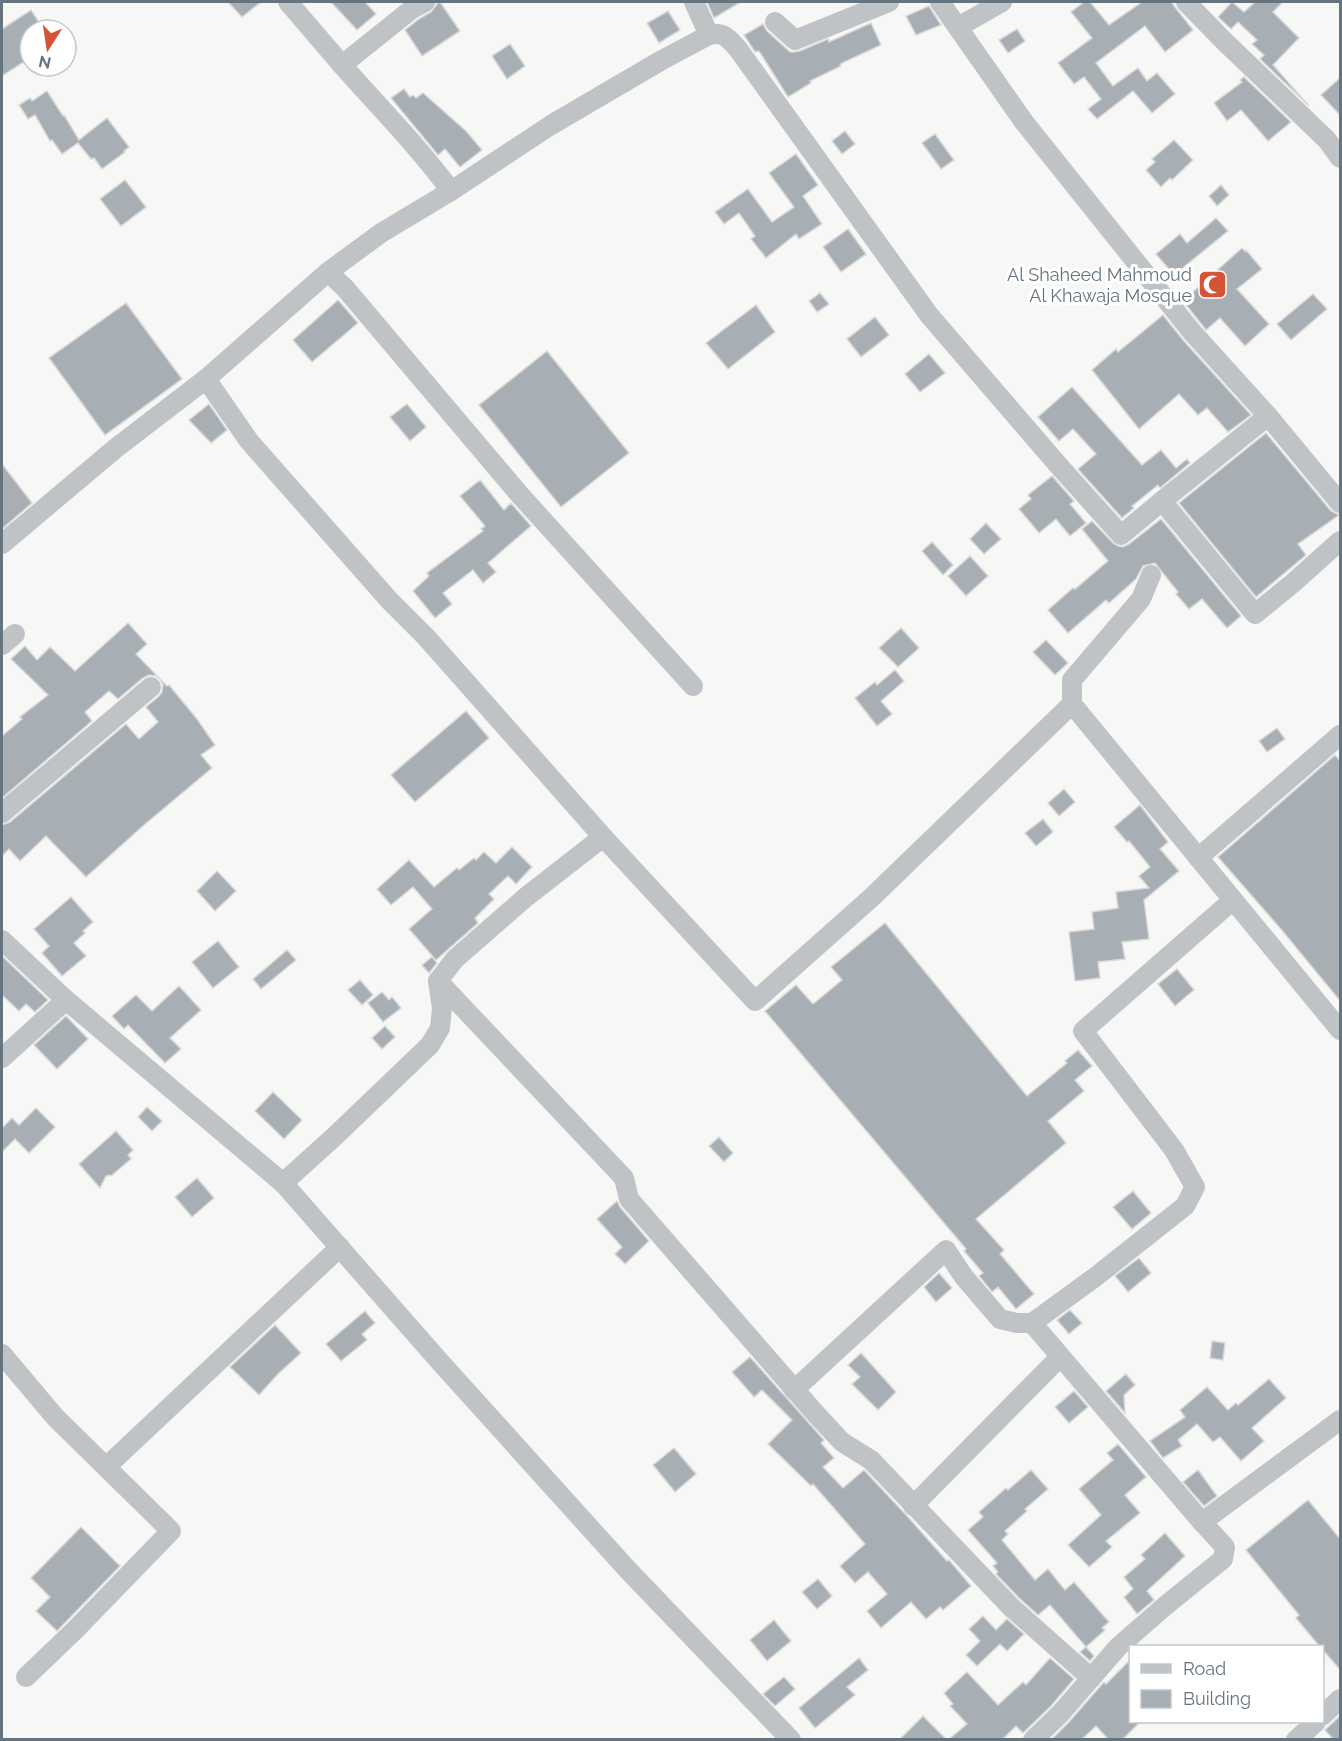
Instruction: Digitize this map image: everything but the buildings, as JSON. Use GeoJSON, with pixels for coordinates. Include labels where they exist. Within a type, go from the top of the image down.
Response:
{"type":"FeatureCollection","features":[{"type":"Feature","properties":{"kind":"street"},"geometry":{"type":"LineString","coordinates":[[288,2],[398,125],[451,191]]}},
{"type":"Feature","properties":{"kind":"street"},"geometry":{"type":"LineString","coordinates":[[342,65],[412,9],[425,2]]}},
{"type":"Feature","properties":{"kind":"street"},"geometry":{"type":"LineString","coordinates":[[694,2],[709,35]]}},
{"type":"Feature","properties":{"kind":"street"},"geometry":{"type":"LineString","coordinates":[[775,22],[795,40],[889,2]]}},
{"type":"Feature","properties":{"kind":"street"},"geometry":{"type":"LineString","coordinates":[[940,2],[1024,122],[1163,296],[1341,503]]}},
{"type":"Feature","properties":{"kind":"street"},"geometry":{"type":"LineString","coordinates":[[958,27],[1002,2]]}},
{"type":"Feature","properties":{"kind":"street"},"geometry":{"type":"LineString","coordinates":[[1186,2],[1224,42],[1334,133],[1341,158]]}},
{"type":"Feature","properties":{"kind":"street"},"geometry":{"type":"LineString","coordinates":[[2,544],[116,448],[206,379],[328,273],[381,233],[451,191],[551,125],[663,60],[717,33],[726,36],[738,49],[929,315],[1121,536],[1268,416]]}},
{"type":"Feature","properties":{"kind":"street"},"geometry":{"type":"LineString","coordinates":[[328,273],[352,297],[520,495],[693,686]]}},
{"type":"Feature","properties":{"kind":"street"},"geometry":{"type":"LineString","coordinates":[[206,379],[249,441],[389,600],[426,637],[603,837],[755,1001],[871,898],[1072,704]]}},
{"type":"Feature","properties":{"kind":"street"},"geometry":{"type":"LineString","coordinates":[[1162,501],[1255,614],[1341,541]]}},
{"type":"Feature","properties":{"kind":"street"},"geometry":{"type":"LineString","coordinates":[[1150,575],[1141,599],[1072,680],[1072,704],[1341,1030]]}},
{"type":"Feature","properties":{"kind":"street"},"geometry":{"type":"LineString","coordinates":[[2,813],[151,687]]}},
{"type":"Feature","properties":{"kind":"street"},"geometry":{"type":"LineString","coordinates":[[1198,858],[1341,735]]}},
{"type":"Feature","properties":{"kind":"street"},"geometry":{"type":"LineString","coordinates":[[283,1183],[430,1045],[440,1028],[442,1008],[438,981],[455,959],[526,897],[603,837]]}},
{"type":"Feature","properties":{"kind":"street"},"geometry":{"type":"LineString","coordinates":[[794,1390],[946,1250],[964,1277],[1000,1319],[1017,1323],[1032,1323],[1094,1278],[1185,1206],[1195,1187],[1174,1150],[1083,1031],[1233,900]]}},
{"type":"Feature","properties":{"kind":"street"},"geometry":{"type":"LineString","coordinates":[[2,940],[66,1000],[283,1183],[441,1363],[627,1569],[790,1740]]}},
{"type":"Feature","properties":{"kind":"street"},"geometry":{"type":"LineString","coordinates":[[438,981],[624,1178],[629,1199],[794,1390],[842,1442],[871,1460],[1011,1607],[1090,1677]]}},
{"type":"Feature","properties":{"kind":"street"},"geometry":{"type":"LineString","coordinates":[[2,1058],[66,1000]]}},
{"type":"Feature","properties":{"kind":"street"},"geometry":{"type":"LineString","coordinates":[[106,1467],[340,1247]]}},
{"type":"Feature","properties":{"kind":"street"},"geometry":{"type":"LineString","coordinates":[[1032,1323],[1225,1547],[1223,1558],[1118,1647],[1060,1714],[1033,1740]]}},
{"type":"Feature","properties":{"kind":"street"},"geometry":{"type":"LineString","coordinates":[[2,1354],[56,1417],[171,1531],[26,1677]]}},
{"type":"Feature","properties":{"kind":"street"},"geometry":{"type":"LineString","coordinates":[[913,1506],[1060,1357]]}},
{"type":"Feature","properties":{"kind":"street"},"geometry":{"type":"LineString","coordinates":[[1202,1522],[1341,1420]]}},
{"type":"Feature","properties":{"kind":"street"},"geometry":{"type":"LineString","coordinates":[[1324,1715],[1341,1699]]}},
{"type":"Feature","properties":{"kind":"street"},"geometry":{"type":"LineString","coordinates":[[1296,1740],[1315,1723]]}},
{"type":"Feature","properties":{"kind":"place","name":"Al Shaheed Mahmoud Al Khawaja Mosque"},"geometry":{"type":"Point","coordinates":[1213,284]}}]}
